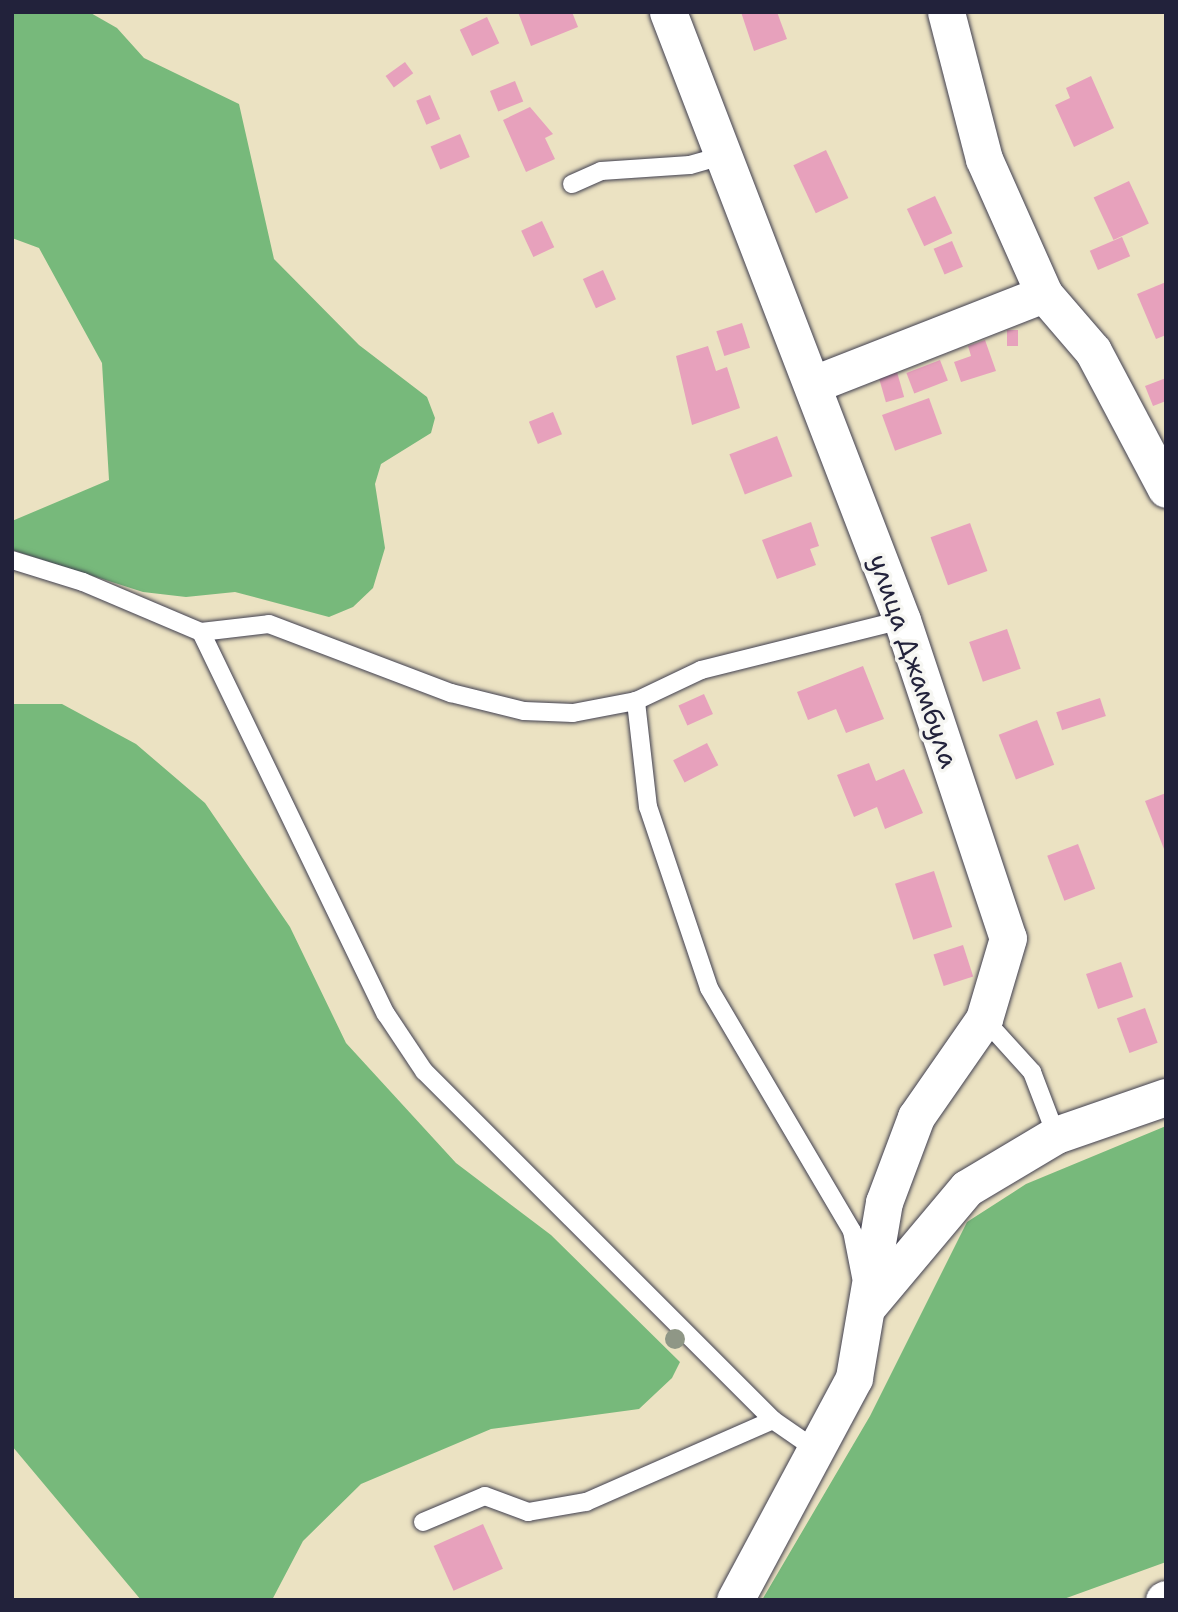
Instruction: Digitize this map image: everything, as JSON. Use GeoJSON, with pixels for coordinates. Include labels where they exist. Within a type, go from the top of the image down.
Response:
{"type":"FeatureCollection","features":[{"type":"Feature","properties":{"kind":"street","name":"улица Джамбула"},"geometry":{"type":"LineString","coordinates":[[668,12],[726,155],[902,620],[1008,938],[984,1019],[916,1117],[884,1202],[854,1378],[735,1600]]}},
{"type":"Feature","properties":{"kind":"street"},"geometry":{"type":"LineString","coordinates":[[946,12],[984,159],[1044,294],[1093,351],[1166,489]]}},
{"type":"Feature","properties":{"kind":"street"},"geometry":{"type":"LineString","coordinates":[[814,384],[1044,294]]}},
{"type":"Feature","properties":{"kind":"street"},"geometry":{"type":"LineString","coordinates":[[866,1308],[967,1188],[1056,1135],[1166,1097]]}},
{"type":"Feature","properties":{"kind":"lane"},"geometry":{"type":"LineString","coordinates":[[572,184],[625,167],[690,165],[726,155]]}},
{"type":"Feature","properties":{"kind":"lane"},"geometry":{"type":"LineString","coordinates":[[12,560],[83,582],[201,632],[269,624],[451,693],[524,711],[573,713],[636,701],[701,670],[902,620]]}},
{"type":"Feature","properties":{"kind":"lane"},"geometry":{"type":"LineString","coordinates":[[201,632],[380,1002],[424,1071],[774,1420],[815,1449]]}},
{"type":"Feature","properties":{"kind":"lane"},"geometry":{"type":"LineString","coordinates":[[636,701],[648,807],[709,988],[852,1231],[866,1308]]}},
{"type":"Feature","properties":{"kind":"lane"},"geometry":{"type":"LineString","coordinates":[[984,1019],[1032,1072],[1056,1135]]}},
{"type":"Feature","properties":{"kind":"lane"},"geometry":{"type":"LineString","coordinates":[[423,1522],[485,1496],[527,1512],[586,1502],[774,1420]]}},
{"type":"Feature","properties":{"kind":"green space"},"geometry":{"type":"Polygon","coordinates":[[[12,12],[89,12],[117,28],[144,58],[239,104],[274,259],[359,345],[427,397],[435,418],[431,433],[381,464],[375,484],[385,548],[373,588],[353,607],[329,617],[235,592],[186,597],[143,592],[12,550],[12,521],[109,480],[102,363],[39,248],[12,238],[12,12]]]}},
{"type":"Feature","properties":{"kind":"green space"},"geometry":{"type":"Polygon","coordinates":[[[12,704],[62,704],[136,744],[205,803],[290,927],[346,1043],[456,1163],[551,1235],[680,1362],[672,1378],[639,1409],[491,1429],[361,1484],[303,1541],[272,1600],[141,1600],[12,1446],[12,704]]]}},
{"type":"Feature","properties":{"kind":"green space"},"geometry":{"type":"Polygon","coordinates":[[[1166,1126],[1166,1562],[1061,1600],[762,1600],[870,1416],[967,1222],[1026,1184],[1166,1126]]]}},
{"type":"Feature","properties":{"kind":"building"},"geometry":{"type":"Polygon","coordinates":[[[518,12],[572,12],[578,27],[531,46],[518,12]]]}},
{"type":"Feature","properties":{"kind":"building"},"geometry":{"type":"Polygon","coordinates":[[[741,12],[777,12],[787,39],[754,51],[741,12]]]}},
{"type":"Feature","properties":{"kind":"building"},"geometry":{"type":"Polygon","coordinates":[[[487,17],[499,43],[472,56],[460,30],[487,17]]]}},
{"type":"Feature","properties":{"kind":"building"},"geometry":{"type":"Polygon","coordinates":[[[405,62],[413,73],[394,87],[386,76],[405,62]]]}},
{"type":"Feature","properties":{"kind":"building"},"geometry":{"type":"Polygon","coordinates":[[[1091,76],[1114,128],[1074,147],[1055,105],[1070,98],[1066,88],[1091,76]]]}},
{"type":"Feature","properties":{"kind":"building"},"geometry":{"type":"Polygon","coordinates":[[[515,81],[523,101],[498,112],[490,91],[515,81]]]}},
{"type":"Feature","properties":{"kind":"building"},"geometry":{"type":"Polygon","coordinates":[[[430,95],[440,119],[426,125],[416,101],[430,95]]]}},
{"type":"Feature","properties":{"kind":"building"},"geometry":{"type":"Polygon","coordinates":[[[530,107],[553,134],[545,138],[555,159],[526,172],[503,120],[530,107]]]}},
{"type":"Feature","properties":{"kind":"building"},"geometry":{"type":"Polygon","coordinates":[[[460,134],[470,157],[440,170],[431,147],[460,134]]]}},
{"type":"Feature","properties":{"kind":"building"},"geometry":{"type":"Polygon","coordinates":[[[826,150],[848,198],[816,213],[793,165],[826,150]]]}},
{"type":"Feature","properties":{"kind":"building"},"geometry":{"type":"Polygon","coordinates":[[[1129,181],[1149,224],[1114,240],[1094,197],[1129,181]]]}},
{"type":"Feature","properties":{"kind":"building"},"geometry":{"type":"Polygon","coordinates":[[[935,196],[952,233],[924,246],[907,209],[935,196]]]}},
{"type":"Feature","properties":{"kind":"building"},"geometry":{"type":"Polygon","coordinates":[[[542,221],[554,247],[533,257],[521,231],[542,221]]]}},
{"type":"Feature","properties":{"kind":"building"},"geometry":{"type":"Polygon","coordinates":[[[1122,237],[1130,256],[1098,270],[1090,251],[1122,237]]]}},
{"type":"Feature","properties":{"kind":"building"},"geometry":{"type":"Polygon","coordinates":[[[952,241],[963,267],[945,275],[934,249],[952,241]]]}},
{"type":"Feature","properties":{"kind":"building"},"geometry":{"type":"Polygon","coordinates":[[[603,270],[616,299],[596,308],[583,279],[603,270]]]}},
{"type":"Feature","properties":{"kind":"building"},"geometry":{"type":"Polygon","coordinates":[[[1166,282],[1166,335],[1156,339],[1137,294],[1166,282]]]}},
{"type":"Feature","properties":{"kind":"building"},"geometry":{"type":"Polygon","coordinates":[[[742,323],[750,348],[724,356],[716,331],[742,323]]]}},
{"type":"Feature","properties":{"kind":"building"},"geometry":{"type":"Polygon","coordinates":[[[1007,330],[1018,330],[1018,346],[1007,346],[1007,330]]]}},
{"type":"Feature","properties":{"kind":"building"},"geometry":{"type":"Polygon","coordinates":[[[985,340],[996,371],[961,382],[954,362],[971,356],[968,346],[985,340]]]}},
{"type":"Feature","properties":{"kind":"building"},"geometry":{"type":"Polygon","coordinates":[[[708,346],[716,371],[727,367],[740,408],[692,425],[676,356],[708,346]]]}},
{"type":"Feature","properties":{"kind":"building"},"geometry":{"type":"Polygon","coordinates":[[[940,360],[948,381],[914,393],[906,373],[940,360]]]}},
{"type":"Feature","properties":{"kind":"building"},"geometry":{"type":"Polygon","coordinates":[[[897,372],[904,397],[886,402],[879,377],[897,372]]]}},
{"type":"Feature","properties":{"kind":"building"},"geometry":{"type":"Polygon","coordinates":[[[1166,378],[1166,401],[1153,406],[1145,386],[1166,378]]]}},
{"type":"Feature","properties":{"kind":"building"},"geometry":{"type":"Polygon","coordinates":[[[929,398],[942,434],[895,451],[882,415],[929,398]]]}},
{"type":"Feature","properties":{"kind":"building"},"geometry":{"type":"Polygon","coordinates":[[[553,412],[562,434],[538,444],[529,422],[553,412]]]}},
{"type":"Feature","properties":{"kind":"building"},"geometry":{"type":"Polygon","coordinates":[[[777,436],[792,476],[745,494],[729,454],[777,436]]]}},
{"type":"Feature","properties":{"kind":"building"},"geometry":{"type":"Polygon","coordinates":[[[811,522],[819,546],[810,549],[816,565],[777,579],[762,540],[811,522]]]}},
{"type":"Feature","properties":{"kind":"building"},"geometry":{"type":"Polygon","coordinates":[[[970,523],[987,571],[948,585],[931,537],[970,523]]]}},
{"type":"Feature","properties":{"kind":"building"},"geometry":{"type":"Polygon","coordinates":[[[1007,629],[1021,669],[983,682],[969,642],[1007,629]]]}},
{"type":"Feature","properties":{"kind":"building"},"geometry":{"type":"Polygon","coordinates":[[[863,666],[884,719],[846,733],[836,709],[808,720],[797,692],[863,666]]]}},
{"type":"Feature","properties":{"kind":"building"},"geometry":{"type":"Polygon","coordinates":[[[704,694],[713,714],[687,725],[678,705],[704,694]]]}},
{"type":"Feature","properties":{"kind":"building"},"geometry":{"type":"Polygon","coordinates":[[[1100,698],[1106,716],[1062,730],[1056,712],[1100,698]]]}},
{"type":"Feature","properties":{"kind":"building"},"geometry":{"type":"Polygon","coordinates":[[[1037,720],[1054,765],[1016,780],[999,735],[1037,720]]]}},
{"type":"Feature","properties":{"kind":"building"},"geometry":{"type":"Polygon","coordinates":[[[707,743],[718,765],[684,783],[673,760],[707,743]]]}},
{"type":"Feature","properties":{"kind":"building"},"geometry":{"type":"Polygon","coordinates":[[[869,763],[876,781],[904,769],[923,813],[885,829],[877,807],[854,817],[837,775],[869,763]]]}},
{"type":"Feature","properties":{"kind":"building"},"geometry":{"type":"Polygon","coordinates":[[[1166,793],[1166,854],[1145,801],[1166,793]]]}},
{"type":"Feature","properties":{"kind":"building"},"geometry":{"type":"Polygon","coordinates":[[[1078,844],[1095,889],[1064,901],[1047,856],[1078,844]]]}},
{"type":"Feature","properties":{"kind":"building"},"geometry":{"type":"Polygon","coordinates":[[[934,871],[952,927],[913,940],[895,884],[934,871]]]}},
{"type":"Feature","properties":{"kind":"building"},"geometry":{"type":"Polygon","coordinates":[[[963,945],[973,976],[944,986],[934,955],[963,945]]]}},
{"type":"Feature","properties":{"kind":"building"},"geometry":{"type":"Polygon","coordinates":[[[1121,962],[1133,997],[1098,1009],[1086,974],[1121,962]]]}},
{"type":"Feature","properties":{"kind":"building"},"geometry":{"type":"Polygon","coordinates":[[[1145,1008],[1158,1043],[1129,1053],[1117,1018],[1145,1008]]]}},
{"type":"Feature","properties":{"kind":"building"},"geometry":{"type":"Polygon","coordinates":[[[483,1524],[503,1569],[454,1591],[434,1546],[483,1524]]]}}]}
